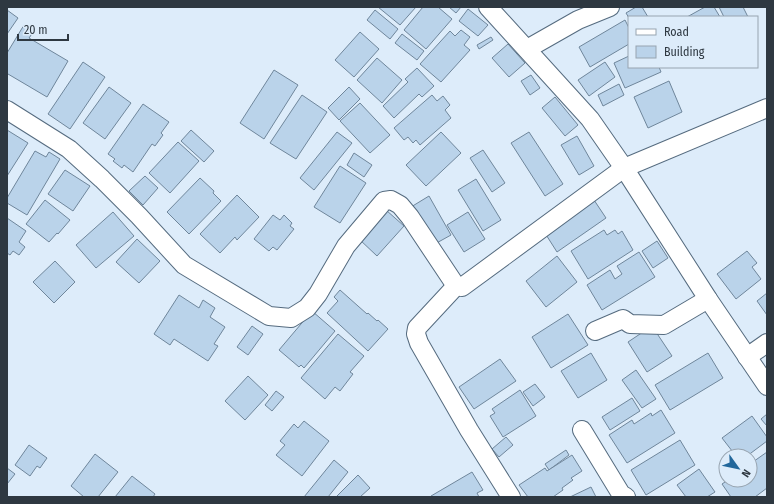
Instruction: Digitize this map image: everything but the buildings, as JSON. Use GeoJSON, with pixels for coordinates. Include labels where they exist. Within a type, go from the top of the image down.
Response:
{"type":"FeatureCollection","features":[{"type":"Feature","properties":{"kind":"street"},"geometry":{"type":"LineString","coordinates":[[488,7],[590,119],[624,168],[708,299],[767,386]]}},
{"type":"Feature","properties":{"kind":"street"},"geometry":{"type":"LineString","coordinates":[[527,50],[578,20],[610,7]]}},
{"type":"Feature","properties":{"kind":"street"},"geometry":{"type":"LineString","coordinates":[[7,110],[70,149],[139,216],[184,264],[269,316],[291,318],[307,308],[318,294],[346,246],[384,201],[391,200],[400,205],[410,217],[456,286],[462,287],[624,168],[767,108]]}},
{"type":"Feature","properties":{"kind":"street"},"geometry":{"type":"LineString","coordinates":[[456,286],[416,328],[416,334],[419,343],[469,430],[511,497]]}},
{"type":"Feature","properties":{"kind":"street"},"geometry":{"type":"LineString","coordinates":[[595,331],[623,319],[630,324],[664,325],[708,299]]}},
{"type":"Feature","properties":{"kind":"street"},"geometry":{"type":"LineString","coordinates":[[747,356],[767,343]]}},
{"type":"Feature","properties":{"kind":"street"},"geometry":{"type":"LineString","coordinates":[[582,430],[621,494],[626,497]]}}]}
